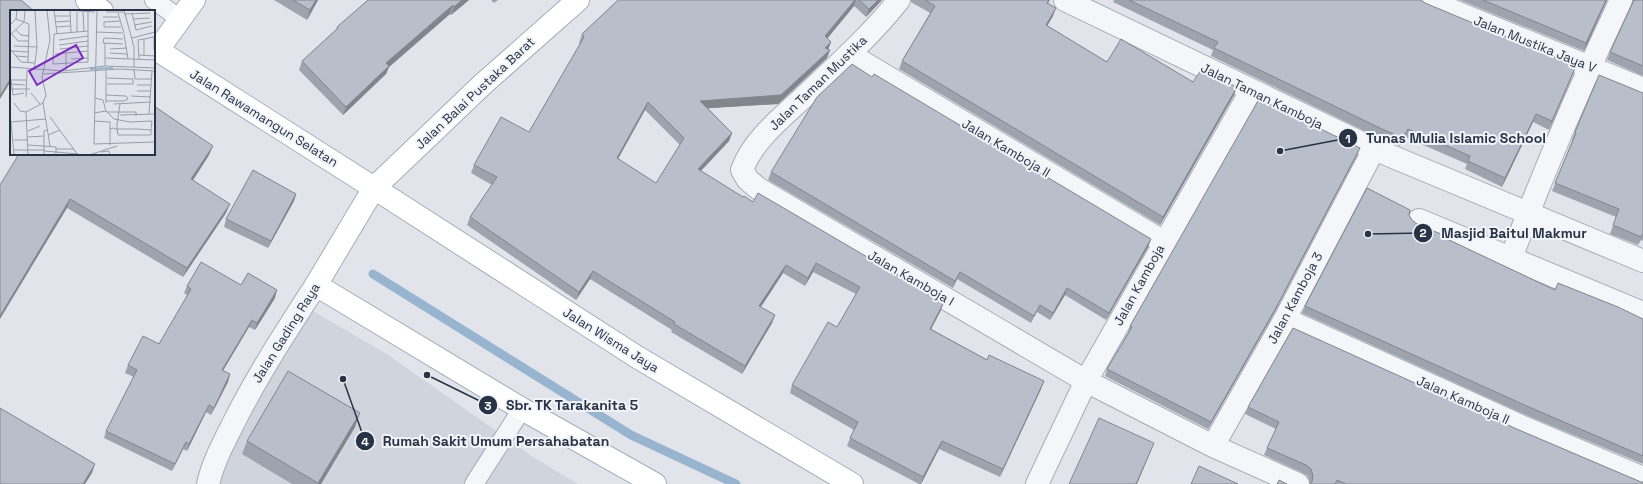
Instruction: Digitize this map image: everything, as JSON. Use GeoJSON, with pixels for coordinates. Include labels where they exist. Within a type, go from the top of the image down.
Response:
{"type":"FeatureCollection","features":[{"type":"Feature","properties":{"kind":"street"},"geometry":{"type":"LineString","coordinates":[[87,0],[101,10]]}},
{"type":"Feature","properties":{"kind":"street"},"geometry":{"type":"LineString","coordinates":[[156,49],[194,0]]}},
{"type":"Feature","properties":{"kind":"street","name":"Jalan Balai Pustaka Barat"},"geometry":{"type":"LineString","coordinates":[[374,188],[483,84],[578,0]]}},
{"type":"Feature","properties":{"kind":"street","name":"Jalan Taman Mustika"},"geometry":{"type":"LineString","coordinates":[[742,170],[745,160],[752,150],[774,126],[849,54],[899,0]]}},
{"type":"Feature","properties":{"kind":"street","name":"Jalan Mustika Jaya V"},"geometry":{"type":"LineString","coordinates":[[1427,0],[1643,89]]}},
{"type":"Feature","properties":{"kind":"street"},"geometry":{"type":"LineString","coordinates":[[1511,258],[1527,214],[1589,66],[1621,0]]}},
{"type":"Feature","properties":{"kind":"street","name":"Jalan Taman Kamboja"},"geometry":{"type":"LineString","coordinates":[[1074,2],[1251,91],[1374,149],[1643,261]]}},
{"type":"Feature","properties":{"kind":"street","name":"Jalan Rawamangun Selatan"},"geometry":{"type":"LineString","coordinates":[[156,49],[374,188]]}},
{"type":"Feature","properties":{"kind":"street","name":"Jalan Kamboja II"},"geometry":{"type":"LineString","coordinates":[[849,54],[1164,242]]}},
{"type":"Feature","properties":{"kind":"street","name":"Jalan Kamboja"},"geometry":{"type":"LineString","coordinates":[[1037,484],[1086,381],[1251,91]]}},
{"type":"Feature","properties":{"kind":"street","name":"Jalan Kamboja 3"},"geometry":{"type":"LineString","coordinates":[[1213,446],[1284,319],[1374,149]]}},
{"type":"Feature","properties":{"kind":"street","name":"Jalan Kamboja I"},"geometry":{"type":"LineString","coordinates":[[742,170],[748,180],[759,188],[1086,381]]}},
{"type":"Feature","properties":{"kind":"street","name":"Jalan Gading Raya"},"geometry":{"type":"LineString","coordinates":[[208,484],[212,469],[250,390],[316,285],[374,188]]}},
{"type":"Feature","properties":{"kind":"street","name":"Jalan Wisma Jaya"},"geometry":{"type":"LineString","coordinates":[[374,188],[637,357],[852,484]]}},
{"type":"Feature","properties":{"kind":"street"},"geometry":{"type":"LineString","coordinates":[[1419,220],[1643,312]]}},
{"type":"Feature","properties":{"kind":"street"},"geometry":{"type":"LineString","coordinates":[[316,285],[522,409],[655,484]]}},
{"type":"Feature","properties":{"kind":"street","name":"Jalan Kamboja II"},"geometry":{"type":"LineString","coordinates":[[1284,319],[1521,426],[1643,478]]}},
{"type":"Feature","properties":{"kind":"street"},"geometry":{"type":"LineString","coordinates":[[1086,381],[1213,446],[1298,484]]}},
{"type":"Feature","properties":{"kind":"lane"},"geometry":{"type":"LineString","coordinates":[[154,0],[180,19]]}},
{"type":"Feature","properties":{"kind":"lane"},"geometry":{"type":"LineString","coordinates":[[480,482],[522,409]]}},
{"type":"Feature","properties":{"kind":"shaded area"},"geometry":{"type":"Polygon","coordinates":[[[304,306],[387,354],[533,457],[578,484],[219,484],[225,453],[304,306]]]}},
{"type":"Feature","properties":{"kind":"building"},"geometry":{"type":"Polygon","coordinates":[[[0,0],[21,0],[33,10],[10,10],[10,80],[0,96],[0,0]]]}},
{"type":"Feature","properties":{"kind":"building"},"geometry":{"type":"Polygon","coordinates":[[[293,0],[316,0],[310,10],[293,0]]]}},
{"type":"Feature","properties":{"kind":"building"},"geometry":{"type":"Polygon","coordinates":[[[368,0],[462,0],[454,7],[453,5],[386,63],[389,66],[346,107],[302,61],[338,28],[337,27],[368,0]]]}},
{"type":"Feature","properties":{"kind":"building"},"geometry":{"type":"Polygon","coordinates":[[[618,0],[855,0],[825,36],[831,42],[825,48],[830,50],[781,95],[700,101],[732,133],[698,169],[753,202],[758,193],[944,302],[930,329],[987,360],[989,355],[1044,381],[1003,469],[942,441],[923,477],[850,438],[858,422],[792,385],[828,322],[837,327],[860,287],[816,263],[808,278],[786,265],[759,306],[775,315],[745,366],[674,324],[675,322],[593,271],[579,292],[470,217],[497,177],[474,165],[501,117],[529,132],[584,37],[582,34],[618,0]],[[648,102],[617,158],[656,183],[684,138],[648,102]]]}},
{"type":"Feature","properties":{"kind":"building"},"geometry":{"type":"Polygon","coordinates":[[[859,0],[878,0],[869,9],[859,0]]]}},
{"type":"Feature","properties":{"kind":"building"},"geometry":{"type":"Polygon","coordinates":[[[925,0],[1049,0],[1047,3],[1056,8],[1046,25],[1107,62],[1121,39],[1193,82],[1201,70],[1237,87],[1163,217],[902,61],[935,6],[925,0]]]}},
{"type":"Feature","properties":{"kind":"building"},"geometry":{"type":"Polygon","coordinates":[[[1129,0],[1421,0],[1576,66],[1552,121],[1536,114],[1505,178],[1468,161],[1470,156],[1408,129],[1403,138],[1382,129],[1214,48],[1218,42],[1129,0]]]}},
{"type":"Feature","properties":{"kind":"building"},"geometry":{"type":"Polygon","coordinates":[[[1483,0],[1606,0],[1586,43],[1483,0]]]}},
{"type":"Feature","properties":{"kind":"building"},"geometry":{"type":"Polygon","coordinates":[[[1634,0],[1643,0],[1643,66],[1610,52],[1634,0]]]}},
{"type":"Feature","properties":{"kind":"building"},"geometry":{"type":"Polygon","coordinates":[[[852,64],[872,77],[874,74],[1151,239],[1109,313],[1067,288],[1053,313],[1040,305],[1034,316],[960,272],[955,281],[771,172],[817,97],[852,64]]]}},
{"type":"Feature","properties":{"kind":"building"},"geometry":{"type":"Polygon","coordinates":[[[1599,75],[1643,93],[1643,233],[1641,237],[1613,225],[1619,209],[1555,183],[1599,75]]]}},
{"type":"Feature","properties":{"kind":"building"},"geometry":{"type":"Polygon","coordinates":[[[1259,99],[1360,148],[1277,306],[1211,422],[1107,369],[1259,99]]]}},
{"type":"Feature","properties":{"kind":"building"},"geometry":{"type":"Polygon","coordinates":[[[155,107],[213,146],[191,179],[230,204],[187,268],[70,199],[0,316],[0,185],[18,155],[155,155],[155,107]]]}},
{"type":"Feature","properties":{"kind":"building"},"geometry":{"type":"Polygon","coordinates":[[[253,170],[296,194],[271,241],[226,219],[253,170]]]}},
{"type":"Feature","properties":{"kind":"building"},"geometry":{"type":"Polygon","coordinates":[[[1367,188],[1410,210],[1409,215],[1417,224],[1448,237],[1447,239],[1555,290],[1558,283],[1618,307],[1643,319],[1643,456],[1529,407],[1305,306],[1367,188]]]}},
{"type":"Feature","properties":{"kind":"building"},"geometry":{"type":"Polygon","coordinates":[[[201,262],[241,285],[248,273],[277,290],[257,323],[252,320],[222,370],[230,374],[214,408],[209,405],[189,444],[186,442],[175,464],[106,431],[137,370],[128,365],[143,336],[159,344],[191,289],[187,286],[201,262]]]}},
{"type":"Feature","properties":{"kind":"building"},"geometry":{"type":"Polygon","coordinates":[[[1293,328],[1519,430],[1643,482],[1643,484],[1346,484],[1337,480],[1335,484],[1310,484],[1313,476],[1311,469],[1306,465],[1267,448],[1279,422],[1248,407],[1293,328]]]}},
{"type":"Feature","properties":{"kind":"building"},"geometry":{"type":"Polygon","coordinates":[[[288,371],[360,413],[318,483],[247,441],[288,371]]]}},
{"type":"Feature","properties":{"kind":"building"},"geometry":{"type":"Polygon","coordinates":[[[0,408],[95,464],[83,484],[0,484],[0,408]]]}},
{"type":"Feature","properties":{"kind":"building"},"geometry":{"type":"Polygon","coordinates":[[[1099,418],[1154,443],[1136,484],[1069,484],[1099,418]]]}},
{"type":"Feature","properties":{"kind":"building"},"geometry":{"type":"Polygon","coordinates":[[[1199,466],[1238,484],[1191,484],[1199,466]]]}},
{"type":"Feature","properties":{"kind":"building"},"geometry":{"type":"Polygon","coordinates":[[[1279,480],[1287,484],[1277,484],[1279,480]]]}},
{"type":"Feature","properties":{"kind":"waterway"},"geometry":{"type":"LineString","coordinates":[[373,274],[631,435],[736,484]]}},
{"type":"Feature","properties":{"kind":"place","name":"Tunas Mulia Islamic School"},"geometry":{"type":"Point","coordinates":[1280,151]}},
{"type":"Feature","properties":{"kind":"place","name":"Masjid Baitul Makmur"},"geometry":{"type":"Point","coordinates":[1368,234]}},
{"type":"Feature","properties":{"kind":"place","name":"Sbr. TK Tarakanita 5"},"geometry":{"type":"Point","coordinates":[427,375]}},
{"type":"Feature","properties":{"kind":"place","name":"Rumah Sakit Umum Persahabatan"},"geometry":{"type":"Point","coordinates":[343,379]}}]}
